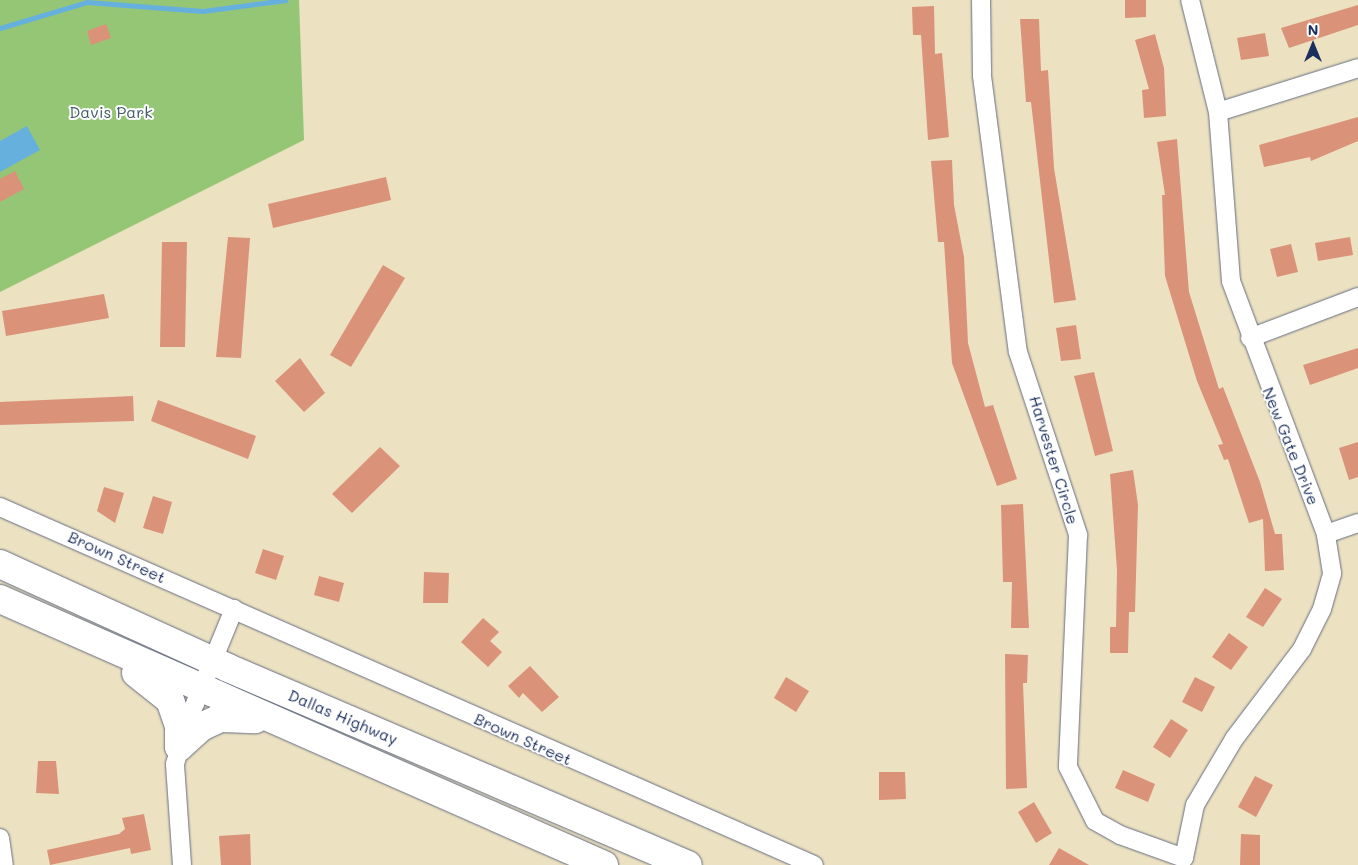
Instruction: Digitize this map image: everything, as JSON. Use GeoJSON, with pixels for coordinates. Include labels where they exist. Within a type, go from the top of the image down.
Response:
{"type":"FeatureCollection","features":[{"type":"Feature","properties":{"kind":"main road","name":"Dallas Highway"},"geometry":{"type":"LineString","coordinates":[[0,564],[212,661],[688,865]]}},
{"type":"Feature","properties":{"kind":"main road","name":"Dallas Highway"},"geometry":{"type":"LineString","coordinates":[[0,599],[199,690],[604,865]]}},
{"type":"Feature","properties":{"kind":"main road"},"geometry":{"type":"LineString","coordinates":[[80,636],[164,692],[176,712],[179,747]]}},
{"type":"Feature","properties":{"kind":"main road"},"geometry":{"type":"LineString","coordinates":[[179,747],[200,727],[220,718],[272,720]]}},
{"type":"Feature","properties":{"kind":"street","name":"Harvester Circle"},"geometry":{"type":"LineString","coordinates":[[981,0],[982,76],[1018,352],[1078,535],[1068,767],[1095,821],[1120,836],[1184,858]]}},
{"type":"Feature","properties":{"kind":"street","name":"New Gate Drive"},"geometry":{"type":"LineString","coordinates":[[1184,858],[1195,805],[1213,770],[1302,649],[1322,609],[1332,572],[1326,534],[1250,338],[1231,281],[1218,112],[1190,0]]}},
{"type":"Feature","properties":{"kind":"street"},"geometry":{"type":"LineString","coordinates":[[1218,112],[1358,68]]}},
{"type":"Feature","properties":{"kind":"street"},"geometry":{"type":"LineString","coordinates":[[1250,338],[1358,297]]}},
{"type":"Feature","properties":{"kind":"street","name":"Brown Street"},"geometry":{"type":"LineString","coordinates":[[0,507],[234,609],[638,791],[814,865]]}},
{"type":"Feature","properties":{"kind":"street"},"geometry":{"type":"LineString","coordinates":[[1326,534],[1358,523]]}},
{"type":"Feature","properties":{"kind":"street"},"geometry":{"type":"LineString","coordinates":[[182,865],[174,786],[179,747],[199,690],[234,609]]}},
{"type":"Feature","properties":{"kind":"street"},"geometry":{"type":"LineString","coordinates":[[0,838],[4,865]]}},
{"type":"Feature","properties":{"kind":"green space","name":"Davis Park"},"geometry":{"type":"Polygon","coordinates":[[[0,0],[299,0],[304,140],[0,292],[0,0]]]}},
{"type":"Feature","properties":{"kind":"water"},"geometry":{"type":"Polygon","coordinates":[[[27,126],[40,150],[0,172],[0,141],[27,126]]]}},
{"type":"Feature","properties":{"kind":"building"},"geometry":{"type":"Polygon","coordinates":[[[1125,0],[1146,0],[1146,17],[1125,18],[1125,0]]]}},
{"type":"Feature","properties":{"kind":"building"},"geometry":{"type":"Polygon","coordinates":[[[1358,5],[1358,25],[1289,48],[1281,28],[1358,5]]]}},
{"type":"Feature","properties":{"kind":"building"},"geometry":{"type":"Polygon","coordinates":[[[934,6],[935,54],[942,53],[949,137],[928,140],[921,35],[913,35],[912,7],[934,6]]]}},
{"type":"Feature","properties":{"kind":"building"},"geometry":{"type":"Polygon","coordinates":[[[1020,19],[1039,19],[1041,71],[1048,70],[1054,168],[1076,300],[1054,303],[1031,102],[1026,102],[1020,19]]]}},
{"type":"Feature","properties":{"kind":"building"},"geometry":{"type":"Polygon","coordinates":[[[106,24],[111,38],[91,45],[87,31],[106,24]]]}},
{"type":"Feature","properties":{"kind":"building"},"geometry":{"type":"Polygon","coordinates":[[[1265,33],[1269,56],[1241,60],[1237,38],[1265,33]]]}},
{"type":"Feature","properties":{"kind":"building"},"geometry":{"type":"Polygon","coordinates":[[[1155,34],[1164,68],[1166,116],[1144,118],[1142,90],[1149,89],[1135,40],[1155,34]]]}},
{"type":"Feature","properties":{"kind":"building"},"geometry":{"type":"Polygon","coordinates":[[[1358,117],[1358,141],[1311,161],[1310,157],[1264,167],[1259,145],[1358,117]]]}},
{"type":"Feature","properties":{"kind":"building"},"geometry":{"type":"Polygon","coordinates":[[[1177,139],[1189,292],[1219,389],[1223,387],[1260,482],[1275,534],[1282,534],[1284,570],[1265,571],[1263,519],[1249,523],[1228,459],[1224,460],[1218,445],[1223,444],[1197,381],[1165,276],[1162,195],[1165,195],[1157,142],[1177,139]]]}},
{"type":"Feature","properties":{"kind":"building"},"geometry":{"type":"Polygon","coordinates":[[[952,160],[954,205],[964,257],[968,343],[985,407],[993,405],[1017,479],[997,486],[952,363],[944,242],[938,242],[931,161],[952,160]]]}},
{"type":"Feature","properties":{"kind":"building"},"geometry":{"type":"Polygon","coordinates":[[[15,171],[24,189],[0,202],[0,179],[15,171]]]}},
{"type":"Feature","properties":{"kind":"building"},"geometry":{"type":"Polygon","coordinates":[[[386,177],[391,200],[273,228],[268,204],[386,177]]]}},
{"type":"Feature","properties":{"kind":"building"},"geometry":{"type":"Polygon","coordinates":[[[228,237],[250,238],[241,358],[216,357],[228,237]]]}},
{"type":"Feature","properties":{"kind":"building"},"geometry":{"type":"Polygon","coordinates":[[[1350,237],[1353,255],[1318,261],[1315,243],[1350,237]]]}},
{"type":"Feature","properties":{"kind":"building"},"geometry":{"type":"Polygon","coordinates":[[[162,242],[187,242],[185,347],[160,347],[162,242]]]}},
{"type":"Feature","properties":{"kind":"building"},"geometry":{"type":"Polygon","coordinates":[[[1291,244],[1298,272],[1277,277],[1270,249],[1291,244]]]}},
{"type":"Feature","properties":{"kind":"building"},"geometry":{"type":"Polygon","coordinates":[[[383,265],[405,278],[351,367],[330,355],[383,265]]]}},
{"type":"Feature","properties":{"kind":"building"},"geometry":{"type":"Polygon","coordinates":[[[104,294],[109,318],[6,336],[2,311],[104,294]]]}},
{"type":"Feature","properties":{"kind":"building"},"geometry":{"type":"Polygon","coordinates":[[[1076,325],[1081,359],[1061,361],[1056,328],[1076,325]]]}},
{"type":"Feature","properties":{"kind":"building"},"geometry":{"type":"Polygon","coordinates":[[[1358,348],[1358,368],[1310,385],[1303,365],[1358,348]]]}},
{"type":"Feature","properties":{"kind":"building"},"geometry":{"type":"Polygon","coordinates":[[[300,358],[325,393],[304,412],[275,381],[300,358]]]}},
{"type":"Feature","properties":{"kind":"building"},"geometry":{"type":"Polygon","coordinates":[[[1094,372],[1113,451],[1095,456],[1074,376],[1094,372]]]}},
{"type":"Feature","properties":{"kind":"building"},"geometry":{"type":"Polygon","coordinates":[[[133,396],[134,421],[0,425],[0,402],[133,396]]]}},
{"type":"Feature","properties":{"kind":"building"},"geometry":{"type":"Polygon","coordinates":[[[158,400],[256,436],[248,459],[151,421],[158,400]]]}},
{"type":"Feature","properties":{"kind":"building"},"geometry":{"type":"Polygon","coordinates":[[[1358,442],[1358,477],[1349,480],[1339,448],[1358,442]]]}},
{"type":"Feature","properties":{"kind":"building"},"geometry":{"type":"Polygon","coordinates":[[[380,447],[400,466],[352,513],[332,494],[380,447]]]}},
{"type":"Feature","properties":{"kind":"building"},"geometry":{"type":"Polygon","coordinates":[[[1133,470],[1138,505],[1135,612],[1129,612],[1128,653],[1110,653],[1110,627],[1116,627],[1117,570],[1110,474],[1133,470]]]}},
{"type":"Feature","properties":{"kind":"building"},"geometry":{"type":"Polygon","coordinates":[[[104,487],[124,493],[115,523],[97,511],[104,487]]]}},
{"type":"Feature","properties":{"kind":"building"},"geometry":{"type":"Polygon","coordinates":[[[153,496],[172,502],[163,534],[143,528],[153,496]]]}},
{"type":"Feature","properties":{"kind":"building"},"geometry":{"type":"Polygon","coordinates":[[[1023,504],[1029,628],[1011,628],[1012,582],[1003,582],[1001,505],[1023,504]]]}},
{"type":"Feature","properties":{"kind":"building"},"geometry":{"type":"Polygon","coordinates":[[[263,549],[284,556],[276,580],[255,573],[263,549]]]}},
{"type":"Feature","properties":{"kind":"building"},"geometry":{"type":"Polygon","coordinates":[[[424,572],[449,573],[448,603],[423,603],[424,572]]]}},
{"type":"Feature","properties":{"kind":"building"},"geometry":{"type":"Polygon","coordinates":[[[319,576],[344,583],[339,602],[314,595],[319,576]]]}},
{"type":"Feature","properties":{"kind":"building"},"geometry":{"type":"Polygon","coordinates":[[[1265,588],[1282,599],[1263,627],[1246,617],[1265,588]]]}},
{"type":"Feature","properties":{"kind":"building"},"geometry":{"type":"Polygon","coordinates":[[[483,618],[499,632],[490,641],[502,652],[488,667],[461,642],[483,618]]]}},
{"type":"Feature","properties":{"kind":"building"},"geometry":{"type":"Polygon","coordinates":[[[1229,633],[1248,647],[1231,670],[1212,657],[1229,633]]]}},
{"type":"Feature","properties":{"kind":"building"},"geometry":{"type":"Polygon","coordinates":[[[1005,654],[1028,655],[1027,683],[1023,683],[1027,788],[1006,789],[1005,654]]]}},
{"type":"Feature","properties":{"kind":"building"},"geometry":{"type":"Polygon","coordinates":[[[530,666],[559,697],[542,712],[523,693],[519,698],[508,686],[530,666]]]}},
{"type":"Feature","properties":{"kind":"building"},"geometry":{"type":"Polygon","coordinates":[[[786,677],[809,691],[796,712],[774,698],[786,677]]]}},
{"type":"Feature","properties":{"kind":"building"},"geometry":{"type":"Polygon","coordinates":[[[1195,677],[1215,687],[1202,712],[1182,702],[1195,677]]]}},
{"type":"Feature","properties":{"kind":"building"},"geometry":{"type":"Polygon","coordinates":[[[1171,719],[1188,730],[1170,758],[1153,747],[1171,719]]]}},
{"type":"Feature","properties":{"kind":"building"},"geometry":{"type":"Polygon","coordinates":[[[38,761],[56,761],[59,794],[36,793],[38,761]]]}},
{"type":"Feature","properties":{"kind":"building"},"geometry":{"type":"Polygon","coordinates":[[[1123,770],[1155,784],[1148,802],[1115,788],[1123,770]]]}},
{"type":"Feature","properties":{"kind":"building"},"geometry":{"type":"Polygon","coordinates":[[[879,772],[905,772],[906,799],[879,800],[879,772]]]}},
{"type":"Feature","properties":{"kind":"building"},"geometry":{"type":"Polygon","coordinates":[[[1255,776],[1273,785],[1256,817],[1238,807],[1255,776]]]}},
{"type":"Feature","properties":{"kind":"building"},"geometry":{"type":"Polygon","coordinates":[[[1034,802],[1052,833],[1036,843],[1018,812],[1034,802]]]}},
{"type":"Feature","properties":{"kind":"building"},"geometry":{"type":"Polygon","coordinates":[[[144,814],[151,850],[131,854],[130,848],[50,865],[47,850],[119,834],[125,829],[122,818],[144,814]]]}},
{"type":"Feature","properties":{"kind":"building"},"geometry":{"type":"Polygon","coordinates":[[[250,834],[251,865],[221,865],[219,836],[250,834]]]}},
{"type":"Feature","properties":{"kind":"building"},"geometry":{"type":"Polygon","coordinates":[[[1241,834],[1260,835],[1260,865],[1240,865],[1241,834]]]}},
{"type":"Feature","properties":{"kind":"building"},"geometry":{"type":"Polygon","coordinates":[[[1059,848],[1089,865],[1049,865],[1059,848]]]}},
{"type":"Feature","properties":{"kind":"waterway"},"geometry":{"type":"LineString","coordinates":[[0,28],[87,2],[203,11],[285,0]]}}]}
